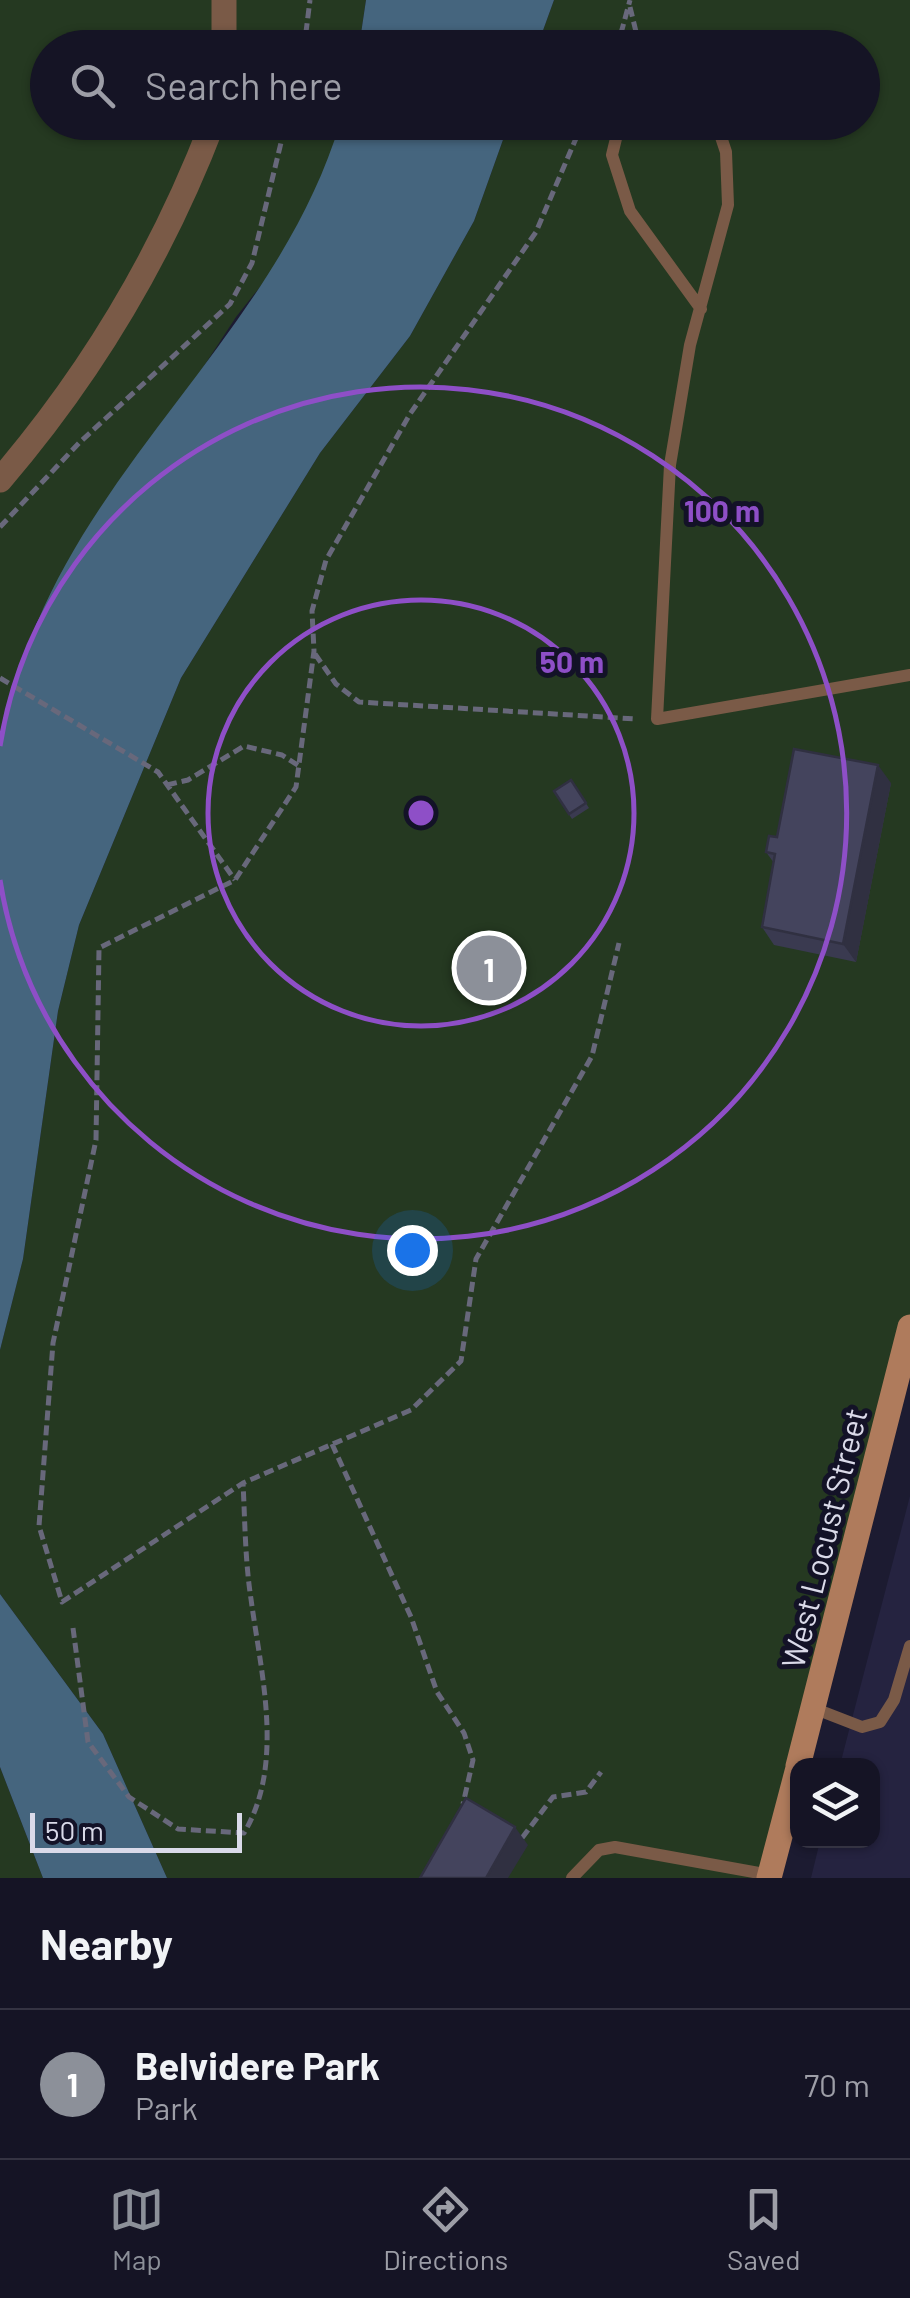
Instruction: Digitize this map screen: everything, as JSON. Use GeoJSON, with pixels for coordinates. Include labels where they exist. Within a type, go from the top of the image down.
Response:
{"type":"FeatureCollection","features":[{"type":"Feature","properties":{"kind":"street"},"geometry":{"type":"LineString","coordinates":[[224,0],[224,30]]}},
{"type":"Feature","properties":{"kind":"street"},"geometry":{"type":"LineString","coordinates":[[0,480],[56,415],[132,294],[206,140]]}},
{"type":"Feature","properties":{"kind":"street","name":"West Locust Street"},"geometry":{"type":"LineString","coordinates":[[800,1758],[902,1397],[910,1327]]}},
{"type":"Feature","properties":{"kind":"street","name":"West Locust Street"},"geometry":{"type":"LineString","coordinates":[[770,1876],[790,1797]]}},
{"type":"Feature","properties":{"kind":"lane"},"geometry":{"type":"LineString","coordinates":[[616,140],[612,155],[630,210],[701,309]]}},
{"type":"Feature","properties":{"kind":"lane"},"geometry":{"type":"LineString","coordinates":[[722,140],[728,205],[701,309],[670,464],[658,719],[910,675]]}},
{"type":"Feature","properties":{"kind":"lane"},"geometry":{"type":"LineString","coordinates":[[813,1708],[862,1727],[880,1722],[894,1700],[910,1646]]}},
{"type":"Feature","properties":{"kind":"lane"},"geometry":{"type":"LineString","coordinates":[[572,1878],[599,1850],[615,1847],[770,1876]]}},
{"type":"Feature","properties":{"kind":"path"},"geometry":{"type":"LineString","coordinates":[[306,30],[310,0]]}},
{"type":"Feature","properties":{"kind":"path"},"geometry":{"type":"LineString","coordinates":[[622,30],[630,1]]}},
{"type":"Feature","properties":{"kind":"path"},"geometry":{"type":"LineString","coordinates":[[630,1],[636,30]]}},
{"type":"Feature","properties":{"kind":"path"},"geometry":{"type":"LineString","coordinates":[[0,527],[79,443],[230,304],[252,262],[282,140]]}},
{"type":"Feature","properties":{"kind":"path"},"geometry":{"type":"LineString","coordinates":[[575,140],[536,232],[480,306],[337,535],[312,610],[314,652],[296,787],[235,880],[99,948],[96,1140],[53,1343],[39,1526],[62,1602],[243,1483],[411,1410],[461,1361],[476,1260],[592,1056],[619,943]]}},
{"type":"Feature","properties":{"kind":"path"},"geometry":{"type":"LineString","coordinates":[[314,652],[336,684],[359,702],[658,719]]}},
{"type":"Feature","properties":{"kind":"path"},"geometry":{"type":"LineString","coordinates":[[0,678],[158,772],[235,880]]}},
{"type":"Feature","properties":{"kind":"path"},"geometry":{"type":"LineString","coordinates":[[167,785],[188,780],[244,746],[282,755],[299,766]]}},
{"type":"Feature","properties":{"kind":"path"},"geometry":{"type":"LineString","coordinates":[[332,1444],[411,1617],[437,1692],[464,1733],[472,1760],[468,1795],[460,1812]]}},
{"type":"Feature","properties":{"kind":"path"},"geometry":{"type":"LineString","coordinates":[[73,1628],[88,1742],[129,1797],[178,1829],[244,1833],[260,1806],[266,1768],[265,1712],[246,1552],[243,1483]]}},
{"type":"Feature","properties":{"kind":"path"},"geometry":{"type":"LineString","coordinates":[[522,1838],[552,1797],[586,1792],[601,1772]]}},
{"type":"Feature","properties":{"kind":"shaded area"},"geometry":{"type":"Polygon","coordinates":[[[910,1496],[910,1878],[811,1878],[818,1848],[880,1848],[880,1758],[842,1758],[910,1496]]]}},
{"type":"Feature","properties":{"kind":"green space"},"geometry":{"type":"Polygon","coordinates":[[[0,0],[366,0],[362,30],[30,30],[30,140],[335,140],[326,171],[275,268],[236,317],[36,623],[0,743],[0,0]]]}},
{"type":"Feature","properties":{"kind":"green space"},"geometry":{"type":"Polygon","coordinates":[[[554,0],[910,0],[910,1327],[800,1758],[790,1758],[790,1796],[769,1878],[167,1878],[103,1734],[0,1594],[0,1350],[23,1259],[58,1011],[79,925],[181,678],[320,453],[410,336],[474,221],[503,140],[880,140],[880,30],[543,30],[554,0]]]}},
{"type":"Feature","properties":{"kind":"green space"},"geometry":{"type":"Polygon","coordinates":[[[0,1767],[43,1878],[0,1878],[0,1767]]]}},
{"type":"Feature","properties":{"kind":"water"},"geometry":{"type":"Polygon","coordinates":[[[366,0],[554,0],[543,30],[362,30],[366,0]]]}},
{"type":"Feature","properties":{"kind":"water"},"geometry":{"type":"Polygon","coordinates":[[[333,140],[503,140],[474,221],[410,336],[320,453],[181,678],[79,925],[58,1011],[23,1259],[0,1350],[0,746],[10,702],[37,623],[70,557],[151,435],[239,318],[279,257],[313,192],[333,140]]]}},
{"type":"Feature","properties":{"kind":"water"},"geometry":{"type":"Polygon","coordinates":[[[0,1594],[103,1734],[167,1878],[43,1878],[0,1767],[0,1594]]]}},
{"type":"Feature","properties":{"kind":"building"},"geometry":{"type":"Polygon","coordinates":[[[794,749],[878,765],[843,944],[762,927],[775,854],[766,852],[769,836],[777,837],[794,749]]]}},
{"type":"Feature","properties":{"kind":"building"},"geometry":{"type":"Polygon","coordinates":[[[571,780],[586,803],[569,814],[554,791],[571,780]]]}},
{"type":"Feature","properties":{"kind":"building"},"geometry":{"type":"Polygon","coordinates":[[[466,1798],[515,1827],[486,1878],[420,1878],[466,1798]]]}},
{"type":"Feature","properties":{"kind":"place","name":"Belvidere Park"},"geometry":{"type":"Point","coordinates":[489,968]}}]}
